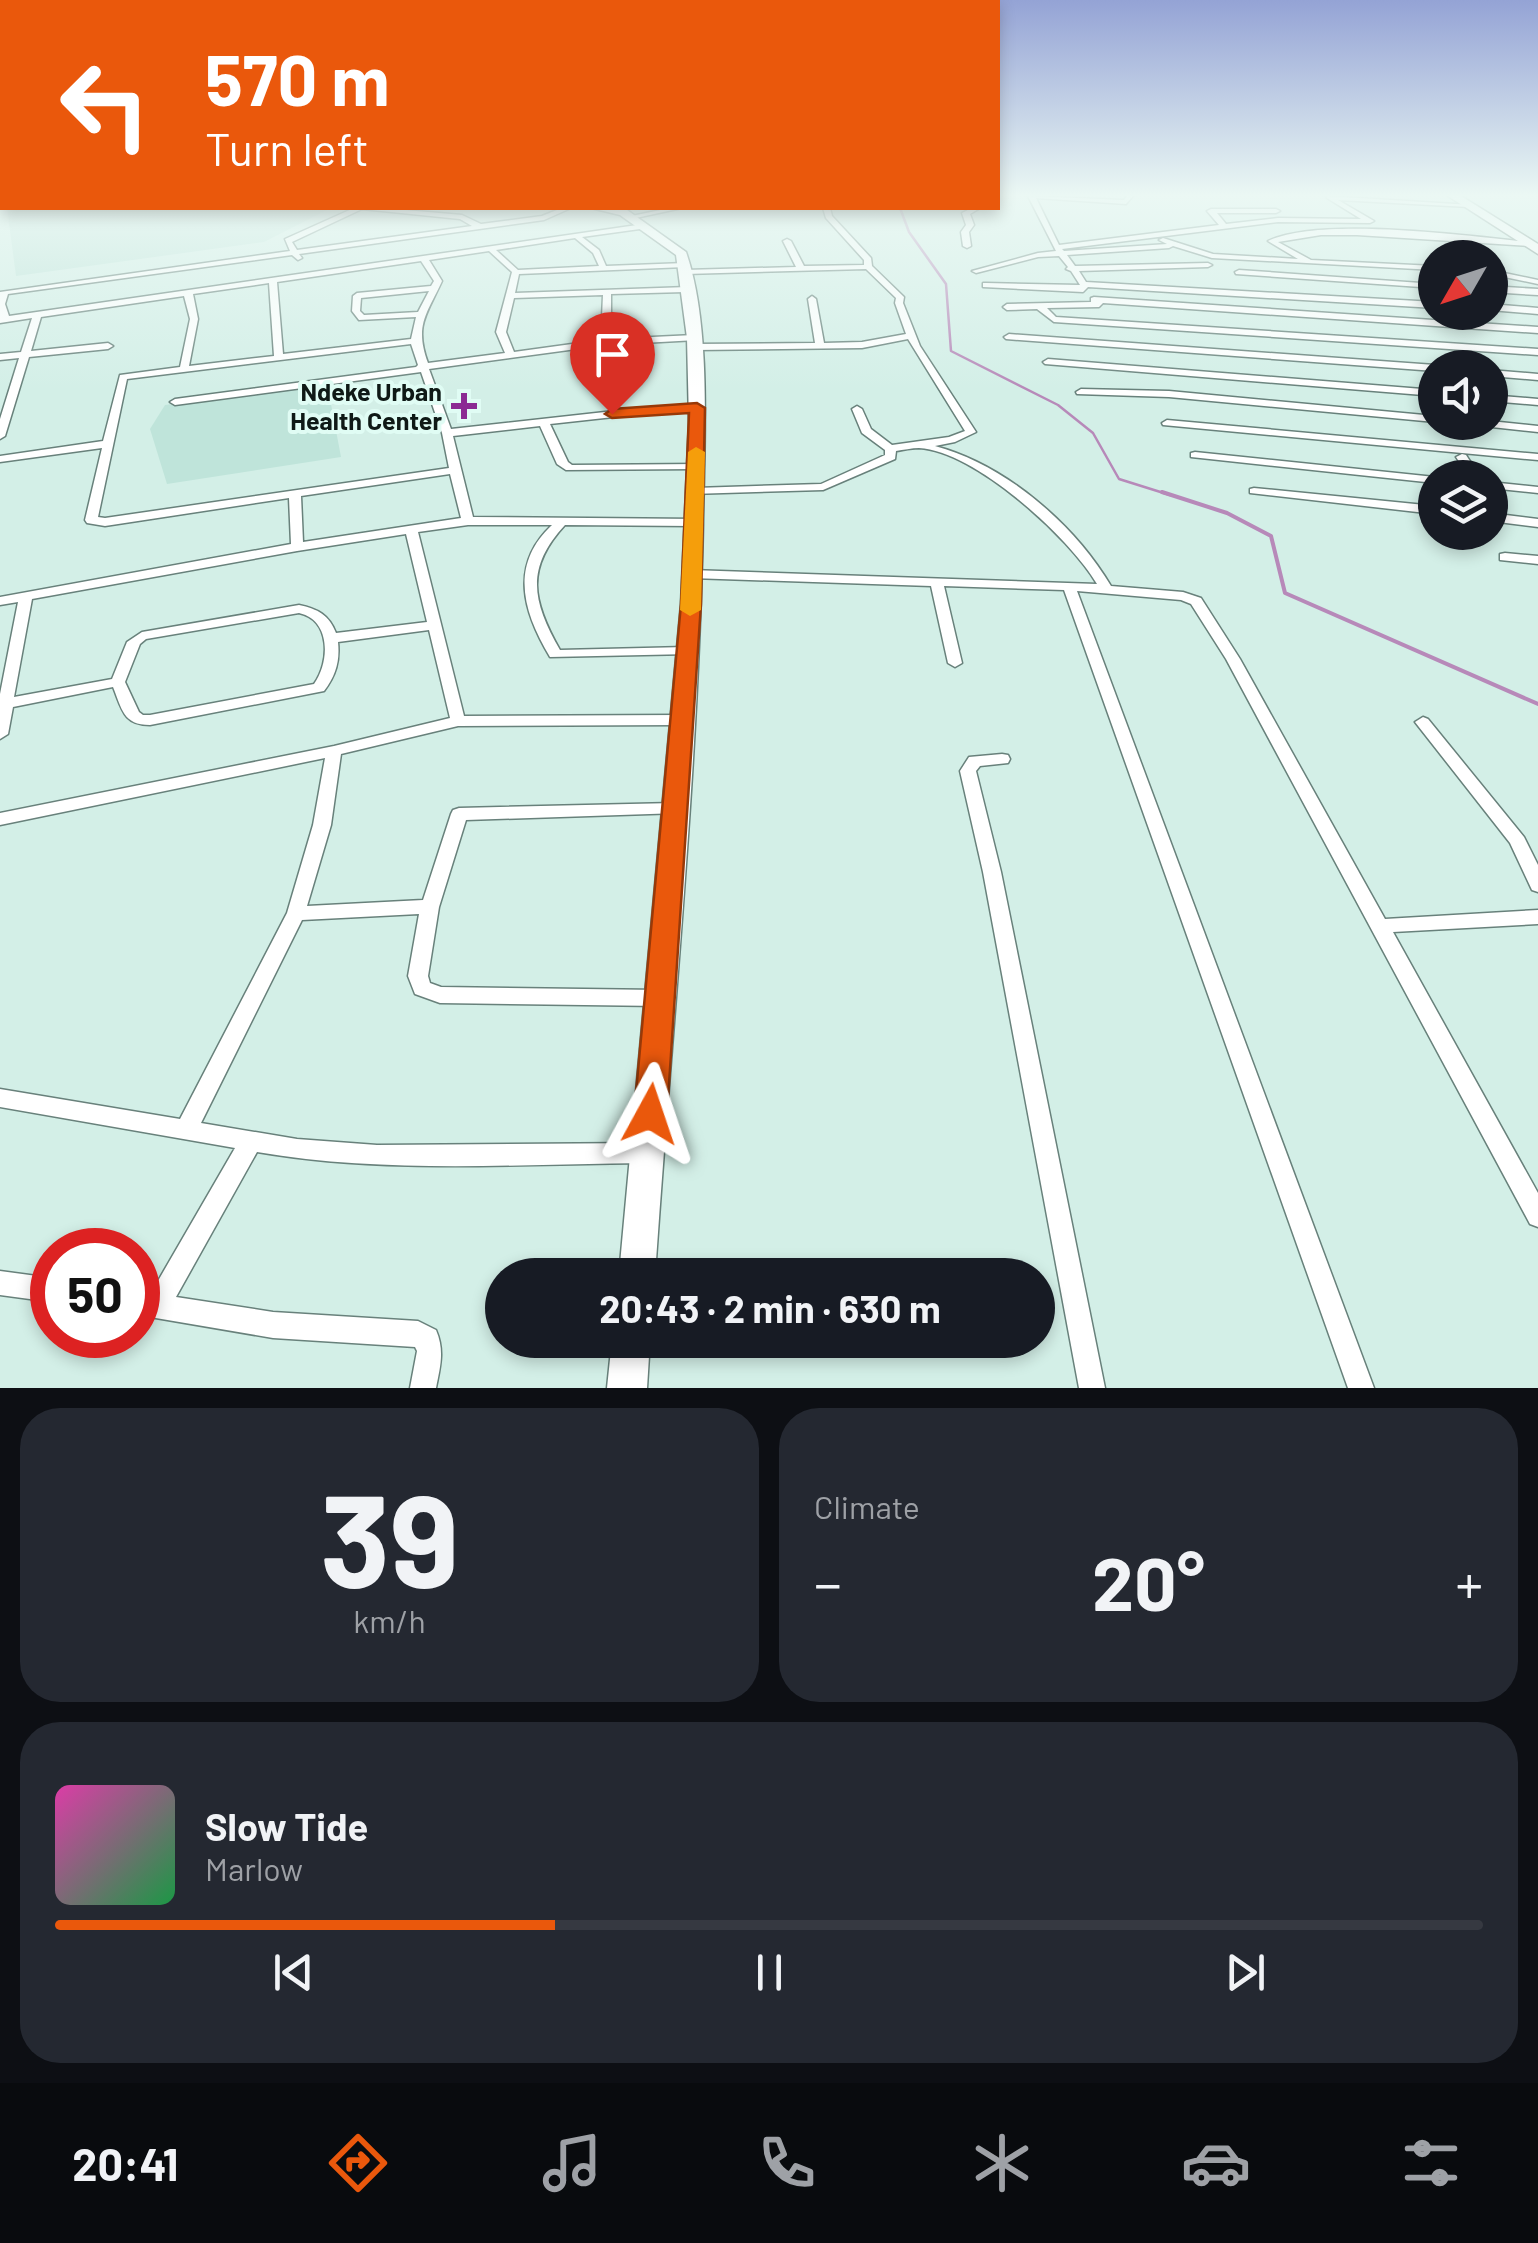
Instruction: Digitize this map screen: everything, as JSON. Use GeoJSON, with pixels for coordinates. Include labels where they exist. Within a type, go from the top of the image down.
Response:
{"type":"FeatureCollection","features":[{"type":"Feature","properties":{"kind":"main road"},"geometry":{"type":"LineString","coordinates":[[639,1258],[694,522],[697,408],[694,342],[683,261]]}},
{"type":"Feature","properties":{"kind":"main road"},"geometry":{"type":"LineString","coordinates":[[627,1388],[630,1358]]}},
{"type":"Feature","properties":{"kind":"street"},"geometry":{"type":"LineString","coordinates":[[230,261],[2,292],[3,320],[404,261]]}},
{"type":"Feature","properties":{"kind":"street"},"geometry":{"type":"LineString","coordinates":[[299,261],[306,275]]}},
{"type":"Feature","properties":{"kind":"street"},"geometry":{"type":"LineString","coordinates":[[425,261],[438,281],[421,314],[415,340],[447,434],[468,522]]}},
{"type":"Feature","properties":{"kind":"street"},"geometry":{"type":"LineString","coordinates":[[504,261],[516,272],[603,267],[685,276]]}},
{"type":"Feature","properties":{"kind":"street"},"geometry":{"type":"LineString","coordinates":[[600,261],[603,267]]}},
{"type":"Feature","properties":{"kind":"street"},"geometry":{"type":"LineString","coordinates":[[797,261],[800,267]]}},
{"type":"Feature","properties":{"kind":"street"},"geometry":{"type":"LineString","coordinates":[[868,261],[868,267]]}},
{"type":"Feature","properties":{"kind":"street"},"geometry":{"type":"LineString","coordinates":[[976,271],[1016,261]]}},
{"type":"Feature","properties":{"kind":"street"},"geometry":{"type":"LineString","coordinates":[[1065,261],[1110,323]]}},
{"type":"Feature","properties":{"kind":"street"},"geometry":{"type":"LineString","coordinates":[[1289,261],[1418,267]]}},
{"type":"Feature","properties":{"kind":"street"},"geometry":{"type":"LineString","coordinates":[[1070,269],[1208,265]]}},
{"type":"Feature","properties":{"kind":"street"},"geometry":{"type":"LineString","coordinates":[[510,296],[607,292],[685,276],[800,267],[868,267],[900,297],[910,336],[957,416],[970,428],[964,437],[890,449],[866,432],[856,409]]}},
{"type":"Feature","properties":{"kind":"street"},"geometry":{"type":"LineString","coordinates":[[510,354],[500,332],[516,272]]}},
{"type":"Feature","properties":{"kind":"street"},"geometry":{"type":"LineString","coordinates":[[1239,272],[1418,285]]}},
{"type":"Feature","properties":{"kind":"street"},"geometry":{"type":"LineString","coordinates":[[1508,276],[1538,282]]}},
{"type":"Feature","properties":{"kind":"street"},"geometry":{"type":"LineString","coordinates":[[273,281],[278,358]]}},
{"type":"Feature","properties":{"kind":"street"},"geometry":{"type":"LineString","coordinates":[[986,285],[1083,286],[1418,303]]}},
{"type":"Feature","properties":{"kind":"street"},"geometry":{"type":"LineString","coordinates":[[421,314],[362,318],[356,312],[357,296],[434,288]]}},
{"type":"Feature","properties":{"kind":"street"},"geometry":{"type":"LineString","coordinates":[[1508,291],[1538,292]]}},
{"type":"Feature","properties":{"kind":"street"},"geometry":{"type":"LineString","coordinates":[[1513,291],[1526,298],[1536,311]]}},
{"type":"Feature","properties":{"kind":"street"},"geometry":{"type":"LineString","coordinates":[[606,342],[607,292]]}},
{"type":"Feature","properties":{"kind":"street"},"geometry":{"type":"LineString","coordinates":[[184,369],[194,319],[188,293]]}},
{"type":"Feature","properties":{"kind":"street"},"geometry":{"type":"LineString","coordinates":[[812,299],[820,344]]}},
{"type":"Feature","properties":{"kind":"street"},"geometry":{"type":"LineString","coordinates":[[1007,307],[1096,302],[1538,330]]}},
{"type":"Feature","properties":{"kind":"street"},"geometry":{"type":"LineString","coordinates":[[1041,308],[1050,318],[1538,352]]}},
{"type":"Feature","properties":{"kind":"street"},"geometry":{"type":"LineString","coordinates":[[1508,309],[1536,311]]}},
{"type":"Feature","properties":{"kind":"street"},"geometry":{"type":"LineString","coordinates":[[0,436],[37,315]]}},
{"type":"Feature","properties":{"kind":"street"},"geometry":{"type":"LineString","coordinates":[[175,402],[606,342],[862,345],[910,336]]}},
{"type":"Feature","properties":{"kind":"street"},"geometry":{"type":"LineString","coordinates":[[1009,337],[1418,367]]}},
{"type":"Feature","properties":{"kind":"street"},"geometry":{"type":"LineString","coordinates":[[415,340],[124,377],[91,520],[104,522],[455,470]]}},
{"type":"Feature","properties":{"kind":"street"},"geometry":{"type":"LineString","coordinates":[[0,357],[108,346]]}},
{"type":"Feature","properties":{"kind":"street"},"geometry":{"type":"LineString","coordinates":[[1048,362],[1418,392]]}},
{"type":"Feature","properties":{"kind":"street"},"geometry":{"type":"LineString","coordinates":[[1508,374],[1538,377]]}},
{"type":"Feature","properties":{"kind":"street"},"geometry":{"type":"LineString","coordinates":[[1367,387],[1378,413]]}},
{"type":"Feature","properties":{"kind":"street"},"geometry":{"type":"LineString","coordinates":[[0,390],[17,388]]}},
{"type":"Feature","properties":{"kind":"street"},"geometry":{"type":"LineString","coordinates":[[1081,392],[1169,394],[1418,417]]}},
{"type":"Feature","properties":{"kind":"street"},"geometry":{"type":"LineString","coordinates":[[1508,400],[1538,402]]}},
{"type":"Feature","properties":{"kind":"street"},"geometry":{"type":"LineString","coordinates":[[447,434],[697,408]]}},
{"type":"Feature","properties":{"kind":"street"},"geometry":{"type":"LineString","coordinates":[[544,422],[563,464],[570,468],[696,466]]}},
{"type":"Feature","properties":{"kind":"street"},"geometry":{"type":"LineString","coordinates":[[1167,423],[1538,457]]}},
{"type":"Feature","properties":{"kind":"street"},"geometry":{"type":"LineString","coordinates":[[1508,426],[1538,429]]}},
{"type":"Feature","properties":{"kind":"street"},"geometry":{"type":"LineString","coordinates":[[0,460],[107,444]]}},
{"type":"Feature","properties":{"kind":"street"},"geometry":{"type":"LineString","coordinates":[[919,446],[954,455],[1037,508],[1097,572],[1106,589]]}},
{"type":"Feature","properties":{"kind":"street"},"geometry":{"type":"LineString","coordinates":[[695,492],[823,487],[891,457],[890,449]]}},
{"type":"Feature","properties":{"kind":"street"},"geometry":{"type":"LineString","coordinates":[[1195,455],[1418,478]]}},
{"type":"Feature","properties":{"kind":"street"},"geometry":{"type":"LineString","coordinates":[[1462,456],[1465,460]]}},
{"type":"Feature","properties":{"kind":"street"},"geometry":{"type":"LineString","coordinates":[[1508,487],[1538,490]]}},
{"type":"Feature","properties":{"kind":"street"},"geometry":{"type":"LineString","coordinates":[[1254,491],[1418,508]]}},
{"type":"Feature","properties":{"kind":"street"},"geometry":{"type":"LineString","coordinates":[[295,492],[297,547]]}},
{"type":"Feature","properties":{"kind":"street"},"geometry":{"type":"LineString","coordinates":[[1508,520],[1538,523]]}},
{"type":"Feature","properties":{"kind":"street"},"geometry":{"type":"LineString","coordinates":[[0,601],[297,547],[468,522],[694,522]]}},
{"type":"Feature","properties":{"kind":"street"},"geometry":{"type":"LineString","coordinates":[[560,524],[539,542],[528,584],[556,654],[686,651]]}},
{"type":"Feature","properties":{"kind":"street"},"geometry":{"type":"LineString","coordinates":[[411,530],[458,721]]}},
{"type":"Feature","properties":{"kind":"street"},"geometry":{"type":"LineString","coordinates":[[1505,557],[1538,560]]}},
{"type":"Feature","properties":{"kind":"street"},"geometry":{"type":"LineString","coordinates":[[691,574],[1069,586],[1184,596],[1196,601],[1233,660],[1538,1216]]}},
{"type":"Feature","properties":{"kind":"street"},"geometry":{"type":"LineString","coordinates":[[938,584],[954,663]]}},
{"type":"Feature","properties":{"kind":"street"},"geometry":{"type":"LineString","coordinates":[[1069,586],[1361,1388]]}},
{"type":"Feature","properties":{"kind":"street"},"geometry":{"type":"LineString","coordinates":[[0,734],[9,704],[26,596]]}},
{"type":"Feature","properties":{"kind":"street"},"geometry":{"type":"LineString","coordinates":[[311,609],[319,614],[333,638],[325,682],[306,693],[139,720],[132,714],[118,682],[134,642],[154,632],[311,609]]}},
{"type":"Feature","properties":{"kind":"street"},"geometry":{"type":"LineString","coordinates":[[333,638],[434,625]]}},
{"type":"Feature","properties":{"kind":"street"},"geometry":{"type":"LineString","coordinates":[[9,704],[118,682]]}},
{"type":"Feature","properties":{"kind":"street"},"geometry":{"type":"LineString","coordinates":[[0,820],[334,751],[458,721],[680,720]]}},
{"type":"Feature","properties":{"kind":"street"},"geometry":{"type":"LineString","coordinates":[[1423,722],[1518,841],[1538,885]]}},
{"type":"Feature","properties":{"kind":"street"},"geometry":{"type":"LineString","coordinates":[[186,1129],[296,912],[322,825],[334,751]]}},
{"type":"Feature","properties":{"kind":"street"},"geometry":{"type":"LineString","coordinates":[[1002,759],[975,761],[968,771],[992,872],[1092,1388]]}},
{"type":"Feature","properties":{"kind":"street"},"geometry":{"type":"LineString","coordinates":[[660,998],[430,992],[422,988],[418,976],[430,907],[459,814],[674,810]]}},
{"type":"Feature","properties":{"kind":"street"},"geometry":{"type":"LineString","coordinates":[[296,912],[430,907]]}},
{"type":"Feature","properties":{"kind":"street"},"geometry":{"type":"LineString","coordinates":[[1379,926],[1538,917]]}},
{"type":"Feature","properties":{"kind":"street"},"geometry":{"type":"LineString","coordinates":[[0,1098],[250,1143],[378,1155],[648,1153]]}},
{"type":"Feature","properties":{"kind":"street"},"geometry":{"type":"LineString","coordinates":[[160,1285],[250,1143]]}},
{"type":"Feature","properties":{"kind":"street"},"geometry":{"type":"LineString","coordinates":[[0,1283],[30,1287]]}},
{"type":"Feature","properties":{"kind":"street"},"geometry":{"type":"LineString","coordinates":[[160,1306],[273,1325],[418,1334],[428,1339],[430,1351],[423,1388]]}},
{"type":"Feature","properties":{"kind":"shaded area"},"geometry":{"type":"Polygon","coordinates":[[[14,261],[127,261],[16,276],[14,261]]]}},
{"type":"Feature","properties":{"kind":"shaded area"},"geometry":{"type":"Polygon","coordinates":[[[327,383],[341,457],[167,484],[150,429],[165,405],[327,383]]]}},
{"type":"Feature","properties":{"kind":"waterway"},"geometry":{"type":"LineString","coordinates":[[929,261],[946,284],[951,351],[1058,405],[1093,433],[1119,479],[1170,495]]}},
{"type":"Feature","properties":{"kind":"waterway"},"geometry":{"type":"LineString","coordinates":[[1162,492],[1227,513],[1271,536],[1285,593],[1538,704]]}},
{"type":"Feature","properties":{"kind":"slow traffic"},"geometry":{"type":"LineString","coordinates":[[690,610],[696,452]]}},
{"type":"Feature","properties":{"kind":"place","name":"Ndeke Urban Health Center"},"geometry":{"type":"Point","coordinates":[464,406]}},
{"type":"Feature","properties":{"kind":"route"},"geometry":{"type":"LineString","coordinates":[[612,414],[697,408],[691,604],[650,1114]]}}]}
